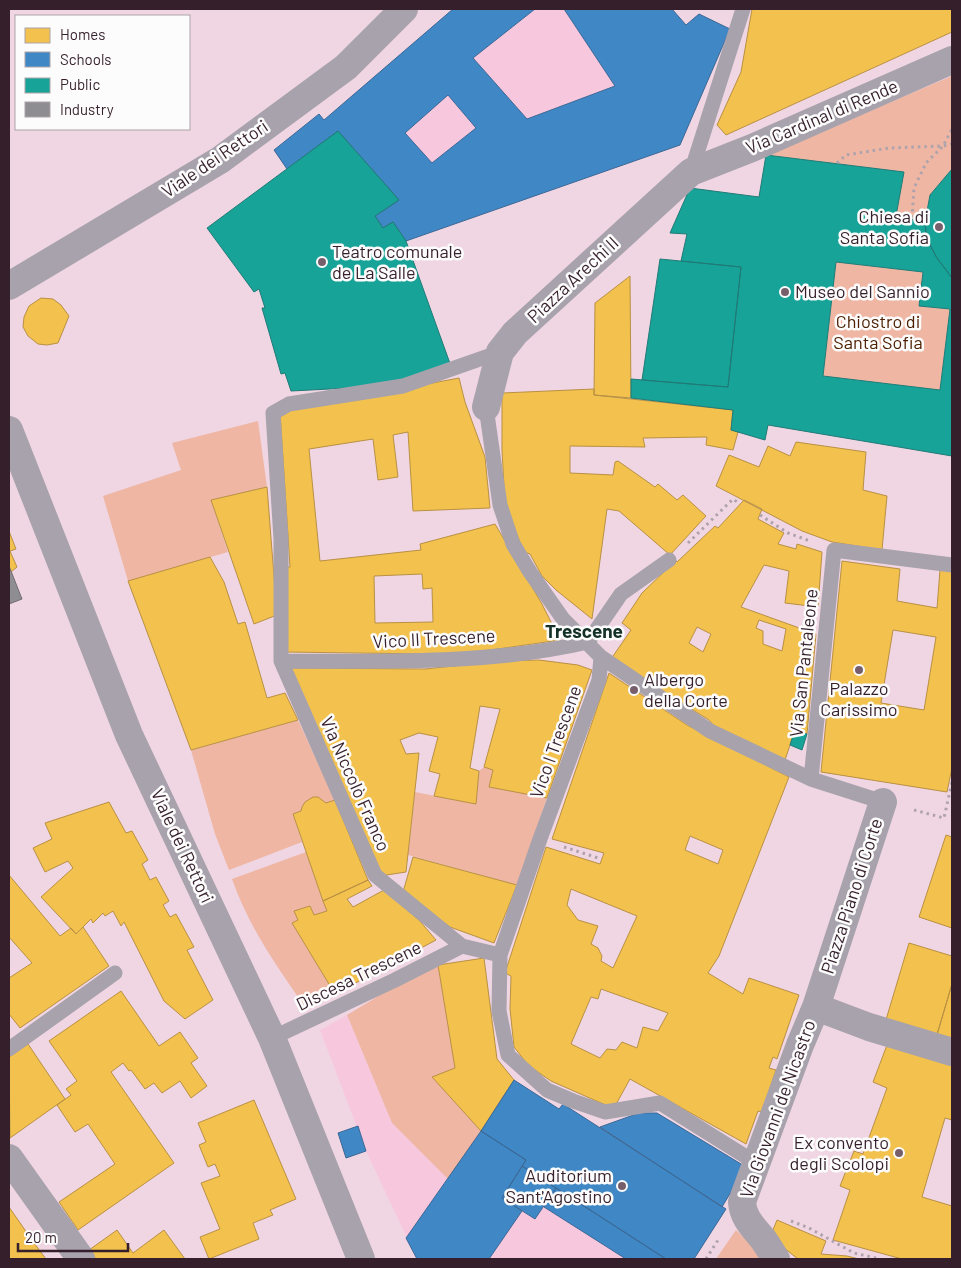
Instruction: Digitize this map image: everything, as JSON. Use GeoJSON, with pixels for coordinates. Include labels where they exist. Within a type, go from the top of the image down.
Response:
{"type":"FeatureCollection","features":[{"type":"Feature","properties":{"kind":"street","name":"Viale dei Rettori"},"geometry":{"type":"LineString","coordinates":[[9,286],[220,160],[346,67],[404,9]]}},
{"type":"Feature","properties":{"kind":"street","name":"Via Cardinal di Rende"},"geometry":{"type":"LineString","coordinates":[[691,172],[761,144],[952,60]]}},
{"type":"Feature","properties":{"kind":"street","name":"Piazza Arechi II"},"geometry":{"type":"LineString","coordinates":[[486,407],[500,352],[515,333],[691,172]]}},
{"type":"Feature","properties":{"kind":"street","name":"Viale dei Rettori"},"geometry":{"type":"LineString","coordinates":[[9,430],[129,735],[272,1038],[361,1259]]}},
{"type":"Feature","properties":{"kind":"street","name":"Piazza Piano di Corte"},"geometry":{"type":"LineString","coordinates":[[816,1007],[883,802]]}},
{"type":"Feature","properties":{"kind":"street"},"geometry":{"type":"LineString","coordinates":[[816,1007],[870,1027],[952,1052]]}},
{"type":"Feature","properties":{"kind":"street","name":"Via Giovanni de Nicastro"},"geometry":{"type":"LineString","coordinates":[[776,1259],[742,1212],[742,1202],[816,1007]]}},
{"type":"Feature","properties":{"kind":"street"},"geometry":{"type":"LineString","coordinates":[[9,1158],[81,1259]]}},
{"type":"Feature","properties":{"kind":"lane"},"geometry":{"type":"LineString","coordinates":[[691,172],[743,9]]}},
{"type":"Feature","properties":{"kind":"lane","name":"Via Niccolò Franco"},"geometry":{"type":"LineString","coordinates":[[500,352],[403,386],[290,404],[273,414],[281,540],[281,662],[375,875],[462,946],[500,955]]}},
{"type":"Feature","properties":{"kind":"lane","name":"Piazza Piano di Corte"},"geometry":{"type":"LineString","coordinates":[[486,407],[500,505],[513,544],[563,619],[601,657],[710,731],[812,779],[883,802]]}},
{"type":"Feature","properties":{"kind":"lane"},"geometry":{"type":"LineString","coordinates":[[834,550],[952,565]]}},
{"type":"Feature","properties":{"kind":"lane","name":"Via San Pantaleone"},"geometry":{"type":"LineString","coordinates":[[812,779],[834,550]]}},
{"type":"Feature","properties":{"kind":"lane"},"geometry":{"type":"LineString","coordinates":[[588,642],[622,594],[669,560]]}},
{"type":"Feature","properties":{"kind":"lane","name":"Vico II Trescene"},"geometry":{"type":"LineString","coordinates":[[281,662],[428,661],[552,651],[588,642]]}},
{"type":"Feature","properties":{"kind":"lane","name":"Vico I Trescene"},"geometry":{"type":"LineString","coordinates":[[500,955],[540,839],[599,680],[601,657]]}},
{"type":"Feature","properties":{"kind":"lane","name":"Discesa Trescene"},"geometry":{"type":"LineString","coordinates":[[272,1038],[396,980],[462,946]]}},
{"type":"Feature","properties":{"kind":"lane"},"geometry":{"type":"LineString","coordinates":[[500,955],[499,1011],[508,1055],[547,1090],[605,1112],[660,1103],[756,1163]]}},
{"type":"Feature","properties":{"kind":"lane"},"geometry":{"type":"LineString","coordinates":[[9,1049],[115,973]]}},
{"type":"Feature","properties":{"kind":"path"},"geometry":{"type":"LineString","coordinates":[[912,218],[914,188],[926,163],[943,146],[952,129]]}},
{"type":"Feature","properties":{"kind":"path"},"geometry":{"type":"LineString","coordinates":[[837,163],[846,155],[889,148],[952,144]]}},
{"type":"Feature","properties":{"kind":"path"},"geometry":{"type":"LineString","coordinates":[[669,560],[733,499],[740,504]]}},
{"type":"Feature","properties":{"kind":"path"},"geometry":{"type":"LineString","coordinates":[[760,515],[788,533],[834,550]]}},
{"type":"Feature","properties":{"kind":"path"},"geometry":{"type":"LineString","coordinates":[[883,802],[944,818],[952,782]]}},
{"type":"Feature","properties":{"kind":"path"},"geometry":{"type":"LineString","coordinates":[[540,839],[598,858]]}},
{"type":"Feature","properties":{"kind":"path"},"geometry":{"type":"LineString","coordinates":[[742,1202],[809,1228],[854,1253],[880,1259]]}},
{"type":"Feature","properties":{"kind":"shaded area"},"geometry":{"type":"Polygon","coordinates":[[[453,9],[672,9],[686,25],[699,14],[730,29],[680,145],[406,241],[338,131],[287,169],[274,150],[319,114],[324,120],[453,9]]]}},
{"type":"Feature","properties":{"kind":"shaded area"},"geometry":{"type":"Polygon","coordinates":[[[347,1015],[392,1123],[448,1178],[559,1109],[563,1104],[599,1127],[639,1113],[657,1113],[746,1167],[722,1206],[726,1209],[694,1259],[417,1259],[366,1151],[320,1030],[347,1015]]]}},
{"type":"Feature","properties":{"kind":"green space"},"geometry":{"type":"Polygon","coordinates":[[[952,76],[952,169],[930,195],[925,222],[896,216],[903,172],[766,155],[952,76]]]}},
{"type":"Feature","properties":{"kind":"green space","name":"Chiostro di Santa Sofia"},"geometry":{"type":"Polygon","coordinates":[[[836,262],[923,272],[919,306],[950,309],[940,390],[823,376],[836,262]]]}},
{"type":"Feature","properties":{"kind":"green space"},"geometry":{"type":"Polygon","coordinates":[[[258,421],[267,487],[211,500],[228,552],[128,581],[103,496],[181,470],[172,443],[258,421]]]}},
{"type":"Feature","properties":{"kind":"green space"},"geometry":{"type":"Polygon","coordinates":[[[298,720],[335,800],[326,803],[319,799],[311,799],[304,803],[301,811],[293,814],[302,842],[229,870],[215,834],[191,750],[298,720]]]}},
{"type":"Feature","properties":{"kind":"green space"},"geometry":{"type":"Polygon","coordinates":[[[484,767],[493,770],[489,787],[547,798],[517,885],[408,855],[415,792],[476,804],[479,771],[484,767]]]}},
{"type":"Feature","properties":{"kind":"green space"},"geometry":{"type":"Polygon","coordinates":[[[306,852],[327,911],[314,915],[310,906],[295,911],[298,920],[292,923],[335,994],[307,1010],[256,931],[232,879],[306,852]]]}},
{"type":"Feature","properties":{"kind":"green space"},"geometry":{"type":"Polygon","coordinates":[[[438,965],[455,1068],[432,1077],[481,1131],[448,1179],[392,1123],[347,1015],[385,992],[438,965]]]}},
{"type":"Feature","properties":{"kind":"green space"},"geometry":{"type":"Polygon","coordinates":[[[736,1230],[764,1257],[766,1259],[716,1259],[736,1230]]]}},
{"type":"Feature","properties":{"kind":"building: Homes"},"geometry":{"type":"Polygon","coordinates":[[[752,9],[952,9],[952,32],[726,135],[717,125],[741,72],[752,9]]]}},
{"type":"Feature","properties":{"kind":"building: Homes"},"geometry":{"type":"Polygon","coordinates":[[[630,276],[631,398],[594,395],[595,303],[630,276]]]}},
{"type":"Feature","properties":{"kind":"building: Homes"},"geometry":{"type":"Polygon","coordinates":[[[41,298],[53,299],[61,305],[69,316],[58,343],[38,344],[28,336],[23,327],[24,317],[29,306],[41,298]]]}},
{"type":"Feature","properties":{"kind":"building: Homes"},"geometry":{"type":"Polygon","coordinates":[[[459,378],[465,402],[485,457],[490,508],[413,511],[408,432],[393,435],[398,477],[378,480],[373,439],[309,449],[320,561],[421,550],[420,544],[495,524],[542,604],[560,640],[477,652],[428,654],[284,652],[284,567],[290,567],[280,412],[459,378]],[[422,574],[374,576],[375,623],[433,622],[432,588],[423,589],[422,574]]]}},
{"type":"Feature","properties":{"kind":"building: Homes"},"geometry":{"type":"Polygon","coordinates":[[[594,389],[594,395],[733,410],[731,430],[738,432],[733,450],[706,445],[707,437],[643,438],[645,447],[570,446],[570,473],[613,475],[615,462],[618,461],[655,487],[658,484],[677,500],[683,495],[706,516],[670,555],[619,511],[607,509],[592,619],[542,576],[530,554],[524,552],[505,505],[502,450],[502,393],[594,389]]]}},
{"type":"Feature","properties":{"kind":"building: Homes"},"geometry":{"type":"Polygon","coordinates":[[[796,442],[866,452],[863,490],[887,496],[882,550],[832,542],[802,531],[716,486],[729,455],[759,467],[768,446],[790,456],[796,442]]]}},
{"type":"Feature","properties":{"kind":"building: Homes"},"geometry":{"type":"Polygon","coordinates":[[[267,487],[277,615],[254,624],[211,500],[267,487]]]}},
{"type":"Feature","properties":{"kind":"building: Homes"},"geometry":{"type":"Polygon","coordinates":[[[744,500],[762,509],[758,519],[784,533],[778,544],[796,549],[797,544],[822,552],[818,607],[785,603],[789,571],[764,565],[741,607],[816,634],[807,734],[795,730],[785,760],[718,731],[709,720],[611,659],[631,630],[622,623],[642,593],[667,569],[674,558],[677,562],[715,526],[718,528],[744,500]],[[759,620],[756,628],[763,631],[763,644],[782,651],[786,629],[759,620]],[[697,627],[689,643],[703,652],[711,634],[697,627]]]}},
{"type":"Feature","properties":{"kind":"building: Homes"},"geometry":{"type":"Polygon","coordinates":[[[9,531],[16,549],[10,551],[17,567],[11,572],[13,578],[9,580],[9,531]]]}},
{"type":"Feature","properties":{"kind":"building: Homes"},"geometry":{"type":"Polygon","coordinates":[[[210,557],[224,582],[238,624],[245,622],[267,698],[285,693],[298,720],[191,750],[128,581],[210,557]]]}},
{"type":"Feature","properties":{"kind":"building: Homes","name":"Palazzo Carissimo"},"geometry":{"type":"Polygon","coordinates":[[[842,561],[900,569],[897,601],[937,608],[940,570],[952,571],[952,768],[947,792],[821,772],[842,561]],[[893,630],[881,703],[924,710],[936,637],[893,630]]]}},
{"type":"Feature","properties":{"kind":"building: Homes"},"geometry":{"type":"Polygon","coordinates":[[[539,660],[578,665],[592,670],[547,798],[489,787],[493,770],[484,767],[500,709],[480,706],[470,768],[479,771],[476,804],[434,796],[440,774],[429,771],[438,737],[419,733],[400,740],[406,754],[419,753],[406,872],[380,876],[287,668],[425,669],[499,661],[539,660]]]}},
{"type":"Feature","properties":{"kind":"building: Homes"},"geometry":{"type":"Polygon","coordinates":[[[609,673],[687,725],[789,777],[719,956],[708,973],[743,994],[749,978],[799,995],[777,1059],[773,1057],[769,1068],[776,1070],[762,1112],[758,1111],[746,1144],[630,1079],[614,1108],[601,1103],[551,1081],[528,1065],[514,1047],[510,1009],[511,976],[505,973],[546,847],[600,864],[604,853],[552,839],[609,673]],[[690,836],[685,850],[718,864],[723,850],[690,836]],[[571,889],[567,905],[578,920],[598,926],[591,944],[598,948],[602,956],[601,961],[613,968],[637,916],[571,889]],[[601,989],[598,999],[591,997],[571,1044],[600,1058],[607,1049],[616,1050],[622,1042],[637,1048],[643,1027],[658,1031],[668,1013],[601,989]]]}},
{"type":"Feature","properties":{"kind":"building: Homes"},"geometry":{"type":"Polygon","coordinates":[[[313,797],[318,797],[326,803],[335,800],[368,880],[323,901],[293,814],[301,811],[305,802],[313,797]]]}},
{"type":"Feature","properties":{"kind":"building: Homes"},"geometry":{"type":"Polygon","coordinates":[[[109,802],[126,833],[132,831],[148,860],[142,864],[150,880],[156,877],[169,901],[163,905],[170,917],[176,914],[194,947],[187,950],[213,1000],[185,1019],[164,1001],[124,922],[121,926],[113,911],[105,916],[103,913],[93,923],[91,919],[76,934],[41,897],[73,868],[68,861],[45,872],[33,848],[52,839],[45,823],[109,802]]]}},
{"type":"Feature","properties":{"kind":"building: Homes"},"geometry":{"type":"Polygon","coordinates":[[[946,835],[952,837],[952,928],[919,917],[946,835]]]}},
{"type":"Feature","properties":{"kind":"building: Homes"},"geometry":{"type":"Polygon","coordinates":[[[413,857],[517,885],[494,943],[450,927],[403,892],[413,857]]]}},
{"type":"Feature","properties":{"kind":"building: Homes"},"geometry":{"type":"Polygon","coordinates":[[[9,875],[60,936],[71,928],[76,934],[83,927],[109,966],[20,1028],[9,1014],[9,978],[32,963],[9,937],[9,875]]]}},
{"type":"Feature","properties":{"kind":"building: Homes"},"geometry":{"type":"Polygon","coordinates":[[[368,880],[372,886],[347,899],[353,907],[384,890],[419,920],[436,940],[335,994],[292,923],[298,920],[294,911],[310,906],[314,915],[327,911],[323,901],[368,880]]]}},
{"type":"Feature","properties":{"kind":"building: Homes"},"geometry":{"type":"Polygon","coordinates":[[[909,943],[952,956],[952,984],[936,1038],[885,1023],[909,943]]]}},
{"type":"Feature","properties":{"kind":"building: Homes"},"geometry":{"type":"Polygon","coordinates":[[[484,958],[497,1059],[514,1080],[481,1131],[432,1077],[455,1068],[438,965],[484,958]]]}},
{"type":"Feature","properties":{"kind":"building: Homes"},"geometry":{"type":"Polygon","coordinates":[[[952,984],[952,1042],[936,1038],[952,984]]]}},
{"type":"Feature","properties":{"kind":"building: Homes"},"geometry":{"type":"Polygon","coordinates":[[[121,991],[159,1046],[180,1032],[198,1058],[191,1063],[207,1086],[191,1098],[180,1081],[162,1093],[154,1083],[145,1089],[131,1070],[129,1071],[123,1063],[111,1072],[174,1163],[78,1230],[59,1202],[115,1164],[88,1124],[75,1132],[57,1105],[71,1095],[66,1089],[77,1081],[49,1041],[121,991]]]}},
{"type":"Feature","properties":{"kind":"building: Homes"},"geometry":{"type":"Polygon","coordinates":[[[28,1044],[65,1099],[10,1138],[9,1057],[28,1044]]]}},
{"type":"Feature","properties":{"kind":"building: Homes","name":"Ex convento degli Scolopi"},"geometry":{"type":"Polygon","coordinates":[[[887,1045],[952,1061],[952,1120],[945,1118],[922,1197],[952,1206],[952,1259],[902,1259],[833,1240],[850,1190],[840,1186],[854,1151],[863,1154],[887,1088],[873,1082],[887,1045]]]}},
{"type":"Feature","properties":{"kind":"building: Homes"},"geometry":{"type":"Polygon","coordinates":[[[254,1100],[296,1199],[270,1210],[273,1215],[253,1223],[259,1239],[209,1259],[200,1237],[220,1229],[201,1183],[220,1176],[215,1164],[208,1167],[199,1145],[206,1142],[198,1123],[254,1100]]]}},
{"type":"Feature","properties":{"kind":"building: Homes"},"geometry":{"type":"Polygon","coordinates":[[[9,1207],[34,1243],[46,1259],[9,1259],[9,1207]]]}},
{"type":"Feature","properties":{"kind":"building: Homes"},"geometry":{"type":"Polygon","coordinates":[[[777,1220],[826,1241],[821,1254],[859,1259],[798,1259],[770,1237],[777,1220]]]}},
{"type":"Feature","properties":{"kind":"building: Homes"},"geometry":{"type":"Polygon","coordinates":[[[117,1230],[133,1253],[164,1230],[185,1259],[96,1259],[89,1250],[117,1230]]]}},
{"type":"Feature","properties":{"kind":"building: Schools"},"geometry":{"type":"Polygon","coordinates":[[[453,9],[535,9],[473,58],[527,119],[615,86],[564,9],[672,9],[686,25],[699,14],[730,29],[680,145],[406,241],[393,222],[383,228],[375,216],[399,200],[338,131],[287,169],[274,150],[319,114],[324,120],[453,9]],[[448,95],[405,133],[432,163],[476,128],[448,95]]]}},
{"type":"Feature","properties":{"kind":"building: Schools","name":"Auditorium Sant'Agostino"},"geometry":{"type":"Polygon","coordinates":[[[514,1080],[559,1109],[563,1104],[726,1209],[694,1259],[666,1259],[522,1166],[526,1160],[481,1131],[514,1080]]]}},
{"type":"Feature","properties":{"kind":"building: Schools"},"geometry":{"type":"Polygon","coordinates":[[[639,1113],[657,1113],[746,1167],[722,1207],[600,1127],[639,1113]]]}},
{"type":"Feature","properties":{"kind":"building: Schools"},"geometry":{"type":"Polygon","coordinates":[[[358,1126],[366,1151],[346,1158],[338,1133],[358,1126]]]}},
{"type":"Feature","properties":{"kind":"building: Schools"},"geometry":{"type":"Polygon","coordinates":[[[481,1131],[526,1160],[502,1198],[522,1211],[489,1259],[417,1259],[406,1238],[481,1131]]]}},
{"type":"Feature","properties":{"kind":"building: Schools"},"geometry":{"type":"Polygon","coordinates":[[[522,1166],[556,1188],[535,1219],[502,1198],[522,1166]]]}},
{"type":"Feature","properties":{"kind":"building: Schools"},"geometry":{"type":"Polygon","coordinates":[[[556,1188],[666,1259],[626,1259],[544,1207],[556,1188]]]}},
{"type":"Feature","properties":{"kind":"building: Public","name":"Teatro comunale de La Salle"},"geometry":{"type":"Polygon","coordinates":[[[338,131],[399,200],[375,216],[383,228],[393,222],[406,241],[452,369],[388,386],[291,391],[285,373],[281,374],[262,308],[265,308],[259,289],[254,292],[207,228],[338,131]]]}},
{"type":"Feature","properties":{"kind":"building: Public","name":"Museo del Sannio"},"geometry":{"type":"Polygon","coordinates":[[[766,155],[904,172],[896,216],[925,222],[931,247],[952,278],[952,456],[768,425],[765,440],[731,430],[733,410],[631,398],[631,379],[728,387],[741,267],[681,261],[687,234],[670,233],[690,188],[759,197],[766,155]],[[836,262],[823,376],[940,390],[950,309],[919,306],[923,272],[836,262]]]}},
{"type":"Feature","properties":{"kind":"building: Public","name":"Chiesa di Santa Sofia"},"geometry":{"type":"Polygon","coordinates":[[[952,169],[952,278],[931,247],[925,222],[930,195],[952,169]]]}},
{"type":"Feature","properties":{"kind":"building: Public"},"geometry":{"type":"Polygon","coordinates":[[[660,259],[741,267],[728,387],[642,380],[660,259]]]}},
{"type":"Feature","properties":{"kind":"building: Public"},"geometry":{"type":"Polygon","coordinates":[[[795,730],[807,734],[802,750],[790,745],[795,730]]]}},
{"type":"Feature","properties":{"kind":"building: Industry"},"geometry":{"type":"Polygon","coordinates":[[[9,566],[22,599],[9,604],[9,566]]]}},
{"type":"Feature","properties":{"kind":"place","name":"Chiesa di Santa Sofia"},"geometry":{"type":"Point","coordinates":[939,227]}},
{"type":"Feature","properties":{"kind":"place","name":"Teatro comunale de La Salle"},"geometry":{"type":"Point","coordinates":[322,262]}},
{"type":"Feature","properties":{"kind":"place","name":"Museo del Sannio"},"geometry":{"type":"Point","coordinates":[785,292]}},
{"type":"Feature","properties":{"kind":"place","name":"Palazzo Carissimo"},"geometry":{"type":"Point","coordinates":[859,670]}},
{"type":"Feature","properties":{"kind":"place","name":"Albergo della Corte"},"geometry":{"type":"Point","coordinates":[634,690]}},
{"type":"Feature","properties":{"kind":"place","name":"Ex convento degli Scolopi"},"geometry":{"type":"Point","coordinates":[899,1153]}},
{"type":"Feature","properties":{"kind":"place","name":"Auditorium Sant'Agostino"},"geometry":{"type":"Point","coordinates":[622,1186]}},
{"type":"Feature","properties":{"kind":"district","name":"Trescene"},"geometry":{"type":"Point","coordinates":[584,631]}}]}
